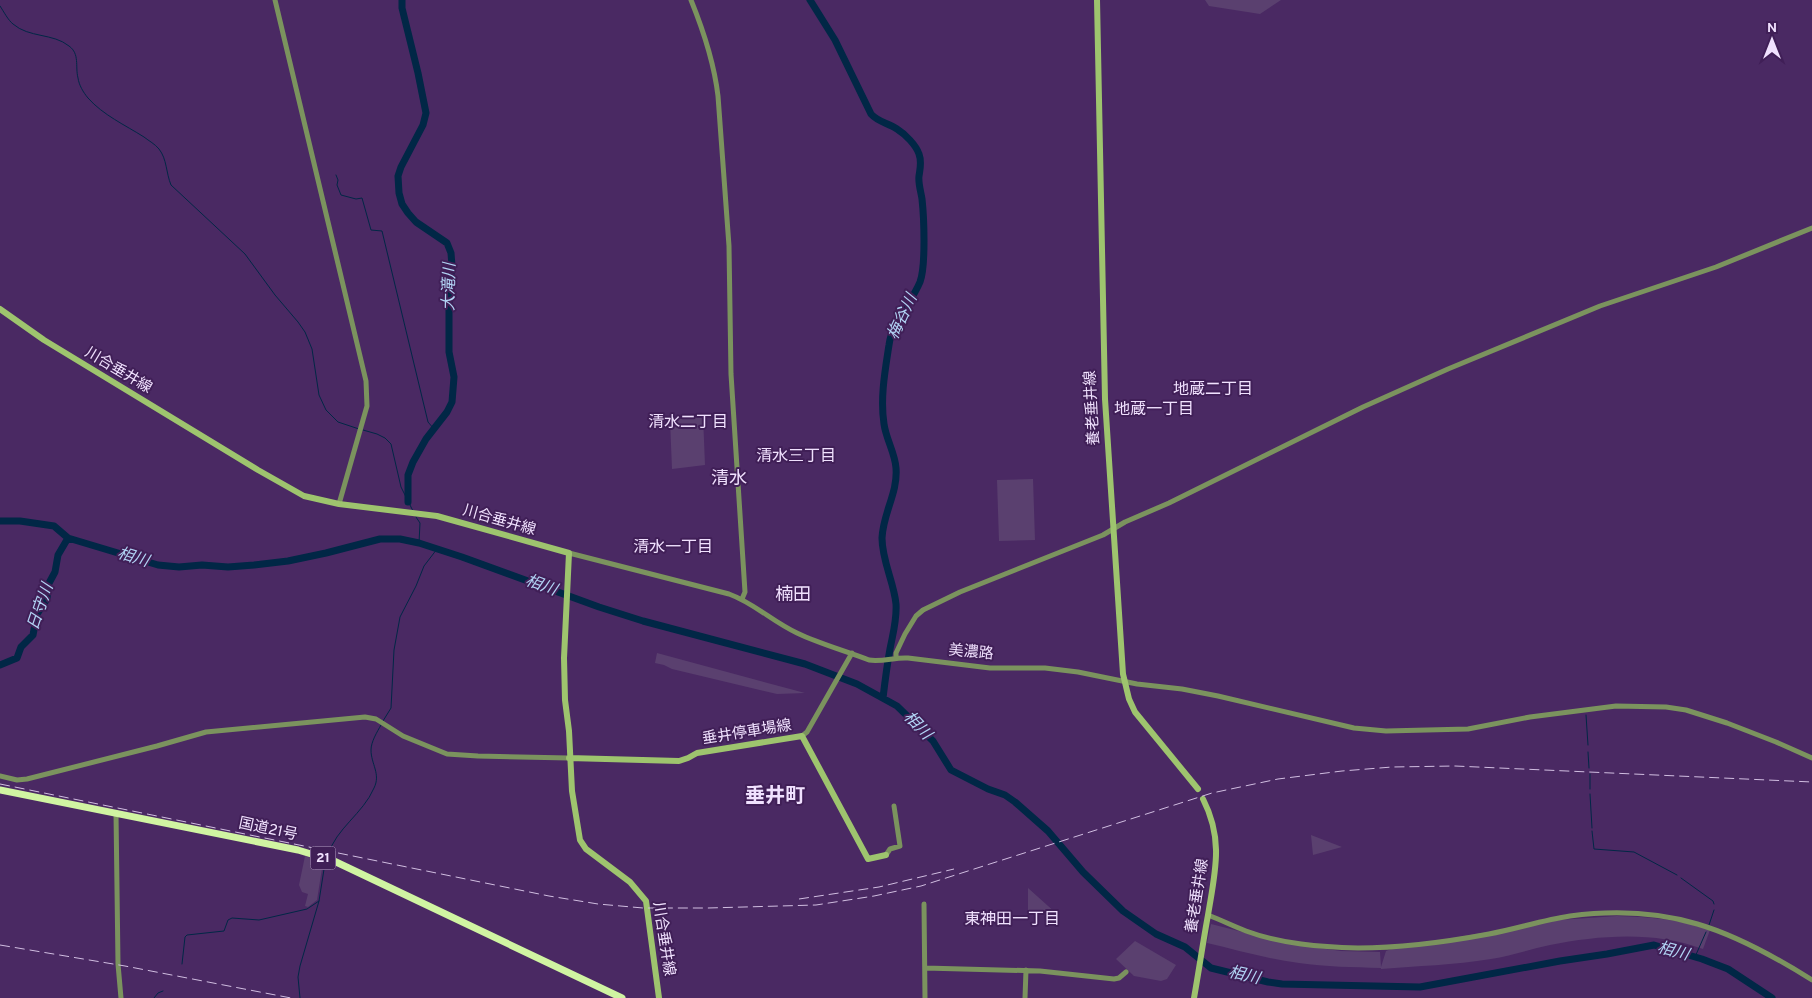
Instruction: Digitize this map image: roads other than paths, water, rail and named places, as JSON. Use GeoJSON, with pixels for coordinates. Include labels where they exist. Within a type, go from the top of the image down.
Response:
{"type":"FeatureCollection","features":[{"type":"Feature","properties":{"kind":"highway","name":"国道21号"},"geometry":{"type":"LineString","coordinates":[[0,790],[298,850],[334,861],[622,998]]}},
{"type":"Feature","properties":{"kind":"main road","name":"養老垂井線"},"geometry":{"type":"LineString","coordinates":[[1097,0],[1103,334],[1113,529],[1124,682],[1136,712],[1198,789]]}},
{"type":"Feature","properties":{"kind":"main road","name":"川合垂井線"},"geometry":{"type":"LineString","coordinates":[[0,309],[44,340],[304,496],[339,504],[437,516],[569,556],[564,658],[565,700],[569,730],[569,758],[581,844],[637,889],[646,901],[659,998]]}},
{"type":"Feature","properties":{"kind":"main road","name":"垂井停車場線"},"geometry":{"type":"LineString","coordinates":[[569,758],[678,761],[697,753],[802,736],[868,859],[886,855]]}},
{"type":"Feature","properties":{"kind":"main road","name":"養老垂井線"},"geometry":{"type":"LineString","coordinates":[[1194,998],[1216,871],[1217,849],[1213,823],[1203,798]]}},
{"type":"Feature","properties":{"kind":"street"},"geometry":{"type":"LineString","coordinates":[[275,0],[366,381],[367,406],[339,504]]}},
{"type":"Feature","properties":{"kind":"street"},"geometry":{"type":"LineString","coordinates":[[691,0],[709,46],[716,75],[718,96],[729,246],[729,333],[745,592],[742,599]]}},
{"type":"Feature","properties":{"kind":"street"},"geometry":{"type":"LineString","coordinates":[[569,556],[729,594],[742,599],[797,633],[851,655],[870,660],[884,661],[894,658],[911,622],[923,610],[970,587],[1113,529],[1417,382],[1600,306],[1716,267],[1812,228]]}},
{"type":"Feature","properties":{"kind":"street"},"geometry":{"type":"LineString","coordinates":[[802,736],[828,696],[851,655]]}},
{"type":"Feature","properties":{"kind":"street","name":"美濃路"},"geometry":{"type":"LineString","coordinates":[[894,658],[990,668],[1045,668],[1078,672],[1124,682],[1168,688],[1264,706],[1354,728],[1386,731],[1468,730],[1530,716],[1616,706],[1686,710],[1727,723],[1812,758]]}},
{"type":"Feature","properties":{"kind":"street"},"geometry":{"type":"LineString","coordinates":[[0,776],[17,780],[27,779],[219,730],[365,717],[372,718],[403,736],[447,754],[569,758]]}},
{"type":"Feature","properties":{"kind":"street"},"geometry":{"type":"LineString","coordinates":[[886,855],[890,849],[900,846],[894,806]]}},
{"type":"Feature","properties":{"kind":"street"},"geometry":{"type":"LineString","coordinates":[[116,814],[118,964],[121,998]]}},
{"type":"Feature","properties":{"kind":"street"},"geometry":{"type":"LineString","coordinates":[[924,904],[925,998]]}},
{"type":"Feature","properties":{"kind":"street"},"geometry":{"type":"LineString","coordinates":[[1208,915],[1246,931],[1269,937],[1295,942],[1357,948],[1433,943],[1490,934],[1569,916],[1616,913],[1654,914],[1696,923],[1734,937],[1774,956],[1812,980]]}},
{"type":"Feature","properties":{"kind":"street"},"geometry":{"type":"LineString","coordinates":[[924,968],[1026,970],[1114,979],[1119,978],[1126,972]]}},
{"type":"Feature","properties":{"kind":"street"},"geometry":{"type":"LineString","coordinates":[[1025,998],[1026,970]]}},
{"type":"Feature","properties":{"kind":"waterway","name":"大滝川"},"geometry":{"type":"LineString","coordinates":[[402,0],[402,8],[426,113],[423,125],[401,167],[398,176],[399,193],[402,204],[408,213],[416,222],[447,243],[451,253],[449,352],[454,377],[452,402],[447,412],[426,439],[408,475],[408,502]]}},
{"type":"Feature","properties":{"kind":"waterway","name":"梅谷川"},"geometry":{"type":"LineString","coordinates":[[810,0],[835,40],[871,114],[907,137],[919,154],[920,160],[919,182],[923,207],[924,241],[922,275],[891,336],[883,394],[884,424],[896,468],[895,486],[882,538],[896,604],[883,698]]}},
{"type":"Feature","properties":{"kind":"waterway"},"geometry":{"type":"LineString","coordinates":[[0,6],[9,20],[19,28],[26,32],[56,39],[69,46],[76,56],[79,83],[88,98],[107,115],[144,137],[159,149],[164,157],[171,185],[245,254],[305,332],[312,349],[319,395],[326,410],[338,422],[359,429]]}},
{"type":"Feature","properties":{"kind":"waterway"},"geometry":{"type":"LineString","coordinates":[[336,175],[341,195],[356,199],[362,198],[371,230],[382,231],[428,422],[434,429]]}},
{"type":"Feature","properties":{"kind":"waterway"},"geometry":{"type":"LineString","coordinates":[[363,430],[377,434],[391,444],[401,487],[413,511]]}},
{"type":"Feature","properties":{"kind":"waterway"},"geometry":{"type":"LineString","coordinates":[[416,517],[420,523],[419,543]]}},
{"type":"Feature","properties":{"kind":"waterway","name":"相川"},"geometry":{"type":"LineString","coordinates":[[0,521],[20,521],[54,526],[68,538],[158,565],[179,567],[202,565],[228,567],[288,561],[380,539],[400,539],[462,557],[643,621],[805,664],[857,684],[897,706],[933,741],[951,770],[988,789],[1005,795],[1015,802],[1048,831],[1083,872],[1123,911],[1156,934],[1185,947],[1211,968],[1282,984],[1420,987],[1654,945],[1728,969],[1772,998]]}},
{"type":"Feature","properties":{"kind":"waterway","name":"日守川"},"geometry":{"type":"LineString","coordinates":[[0,665],[17,658],[21,647],[33,635],[37,614],[47,599],[48,585],[55,572],[58,555],[68,538]]}},
{"type":"Feature","properties":{"kind":"waterway"},"geometry":{"type":"LineString","coordinates":[[383,721],[391,708],[394,650],[400,617],[424,566],[437,549]]}},
{"type":"Feature","properties":{"kind":"waterway"},"geometry":{"type":"LineString","coordinates":[[1586,715],[1588,745]]}},
{"type":"Feature","properties":{"kind":"waterway"},"geometry":{"type":"LineString","coordinates":[[328,855],[337,837],[363,806],[374,788],[376,774],[371,747],[381,725]]}},
{"type":"Feature","properties":{"kind":"waterway"},"geometry":{"type":"LineString","coordinates":[[1588,752],[1589,768]]}},
{"type":"Feature","properties":{"kind":"waterway"},"geometry":{"type":"LineString","coordinates":[[1590,774],[1590,789]]}},
{"type":"Feature","properties":{"kind":"waterway"},"geometry":{"type":"LineString","coordinates":[[1590,794],[1592,828]]}},
{"type":"Feature","properties":{"kind":"waterway"},"geometry":{"type":"LineString","coordinates":[[1592,831],[1594,849],[1634,852],[1677,875]]}},
{"type":"Feature","properties":{"kind":"waterway"},"geometry":{"type":"LineString","coordinates":[[300,998],[298,977],[300,966],[319,901],[325,863]]}},
{"type":"Feature","properties":{"kind":"waterway"},"geometry":{"type":"LineString","coordinates":[[1681,878],[1713,901],[1714,904]]}},
{"type":"Feature","properties":{"kind":"waterway"},"geometry":{"type":"LineString","coordinates":[[182,964],[185,937],[187,935],[224,931],[228,920],[232,918],[259,920],[307,909],[319,901]]}},
{"type":"Feature","properties":{"kind":"waterway"},"geometry":{"type":"LineString","coordinates":[[1709,925],[1714,910]]}},
{"type":"Feature","properties":{"kind":"waterway"},"geometry":{"type":"LineString","coordinates":[[1695,957],[1706,932]]}},
{"type":"Feature","properties":{"kind":"waterway"},"geometry":{"type":"LineString","coordinates":[[154,998],[163,991]]}},
{"type":"Feature","properties":{"kind":"railway"},"geometry":{"type":"LineString","coordinates":[[0,784],[549,896],[598,904],[643,908],[708,908],[816,905],[921,886],[1212,793],[1278,779],[1342,771],[1392,767],[1455,766],[1812,782]]}},
{"type":"Feature","properties":{"kind":"railway"},"geometry":{"type":"LineString","coordinates":[[799,899],[879,887],[954,869]]}},
{"type":"Feature","properties":{"kind":"railway"},"geometry":{"type":"LineString","coordinates":[[0,945],[125,966],[291,998]]}},
{"type":"Feature","properties":{"kind":"district","name":"地蔵二丁目"},"geometry":{"type":"Point","coordinates":[1213,390]}},
{"type":"Feature","properties":{"kind":"district","name":"地蔵一丁目"},"geometry":{"type":"Point","coordinates":[1154,410]}},
{"type":"Feature","properties":{"kind":"district","name":"清水二丁目"},"geometry":{"type":"Point","coordinates":[688,423]}},
{"type":"Feature","properties":{"kind":"district","name":"清水三丁目"},"geometry":{"type":"Point","coordinates":[796,457]}},
{"type":"Feature","properties":{"kind":"district","name":"清水"},"geometry":{"type":"Point","coordinates":[729,479]}},
{"type":"Feature","properties":{"kind":"district","name":"清水一丁目"},"geometry":{"type":"Point","coordinates":[673,548]}},
{"type":"Feature","properties":{"kind":"district","name":"楠田"},"geometry":{"type":"Point","coordinates":[793,595]}},
{"type":"Feature","properties":{"kind":"district","name":"垂井町"},"geometry":{"type":"Point","coordinates":[775,797]}},
{"type":"Feature","properties":{"kind":"district","name":"東神田一丁目"},"geometry":{"type":"Point","coordinates":[1012,920]}}]}
